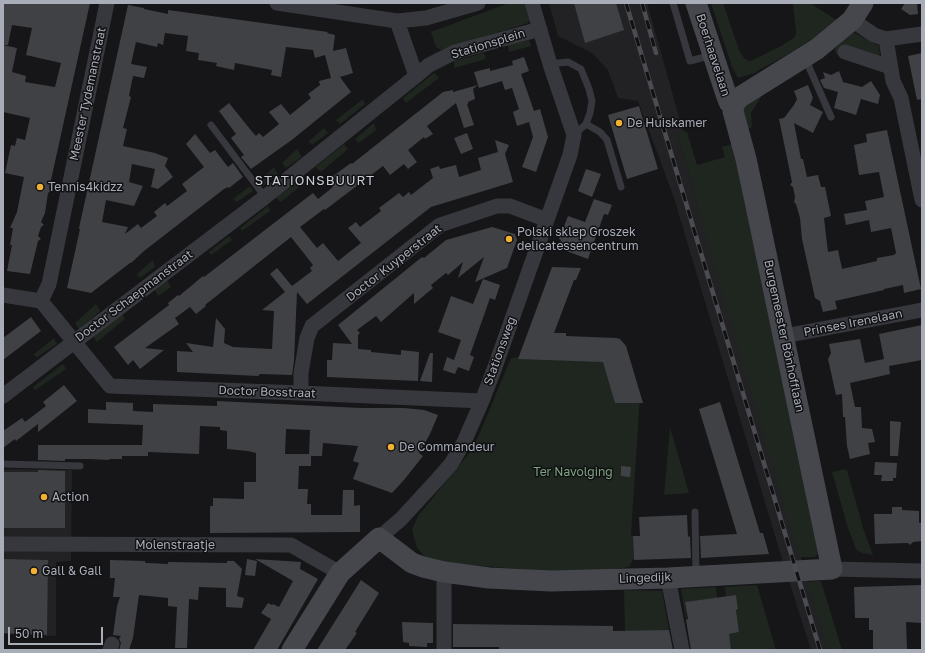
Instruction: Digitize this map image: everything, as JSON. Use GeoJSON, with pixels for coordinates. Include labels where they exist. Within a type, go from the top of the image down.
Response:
{"type":"FeatureCollection","features":[{"type":"Feature","properties":{"kind":"street","name":"Meester Tydemanstraat"},"geometry":{"type":"LineString","coordinates":[[41,301],[48,284],[107,3]]}},
{"type":"Feature","properties":{"kind":"street"},"geometry":{"type":"LineString","coordinates":[[277,3],[397,21],[426,18],[478,3]]}},
{"type":"Feature","properties":{"kind":"street","name":"Stationsplein"},"geometry":{"type":"LineString","coordinates":[[532,3],[550,64],[574,135]]}},
{"type":"Feature","properties":{"kind":"street","name":"Boerhaavelaan"},"geometry":{"type":"LineString","coordinates":[[696,3],[728,102],[734,104]]}},
{"type":"Feature","properties":{"kind":"street"},"geometry":{"type":"LineString","coordinates":[[734,104],[740,96],[818,50],[858,11],[874,35],[886,39],[922,34]]}},
{"type":"Feature","properties":{"kind":"street"},"geometry":{"type":"LineString","coordinates":[[397,21],[416,76]]}},
{"type":"Feature","properties":{"kind":"street","name":"Stationsplein"},"geometry":{"type":"LineString","coordinates":[[416,76],[429,64],[456,52],[540,29]]}},
{"type":"Feature","properties":{"kind":"street"},"geometry":{"type":"LineString","coordinates":[[886,39],[893,81],[901,98],[922,200]]}},
{"type":"Feature","properties":{"kind":"street"},"geometry":{"type":"LineString","coordinates":[[845,52],[890,67]]}},
{"type":"Feature","properties":{"kind":"street","name":"Doctor Schaepmanstraat"},"geometry":{"type":"LineString","coordinates":[[3,396],[265,197],[416,76]]}},
{"type":"Feature","properties":{"kind":"street","name":"Burgemeester Bönhofflaan"},"geometry":{"type":"LineString","coordinates":[[734,104],[733,111],[746,159],[832,569]]}},
{"type":"Feature","properties":{"kind":"street","name":"Stationsweg"},"geometry":{"type":"LineString","coordinates":[[379,538],[401,519],[451,464],[464,442],[482,401],[547,220],[570,155],[574,135]]}},
{"type":"Feature","properties":{"kind":"street","name":"Doctor Kuyperstraat"},"geometry":{"type":"LineString","coordinates":[[301,393],[301,373],[307,338],[312,326],[440,225],[497,206],[510,206],[547,220]]}},
{"type":"Feature","properties":{"kind":"street"},"geometry":{"type":"LineString","coordinates":[[3,296],[41,301]]}},
{"type":"Feature","properties":{"kind":"street","name":"Doctor Bosstraat"},"geometry":{"type":"LineString","coordinates":[[41,301],[110,386],[482,401]]}},
{"type":"Feature","properties":{"kind":"street","name":"Prinses Irenelaan"},"geometry":{"type":"LineString","coordinates":[[784,336],[922,310]]}},
{"type":"Feature","properties":{"kind":"street"},"geometry":{"type":"LineString","coordinates":[[292,650],[340,573],[379,538]]}},
{"type":"Feature","properties":{"kind":"street","name":"Lingedijk"},"geometry":{"type":"LineString","coordinates":[[379,538],[412,563],[422,568],[490,578],[551,581],[668,578],[832,569],[922,571]]}},
{"type":"Feature","properties":{"kind":"street","name":"Molenstraatje"},"geometry":{"type":"LineString","coordinates":[[3,544],[292,545],[340,573]]}},
{"type":"Feature","properties":{"kind":"street"},"geometry":{"type":"LineString","coordinates":[[444,572],[444,650]]}},
{"type":"Feature","properties":{"kind":"street"},"geometry":{"type":"LineString","coordinates":[[668,578],[682,650]]}},
{"type":"Feature","properties":{"kind":"lane"},"geometry":{"type":"LineString","coordinates":[[673,3],[690,61],[712,55]]}},
{"type":"Feature","properties":{"kind":"lane"},"geometry":{"type":"LineString","coordinates":[[805,58],[831,117]]}},
{"type":"Feature","properties":{"kind":"lane"},"geometry":{"type":"LineString","coordinates":[[550,64],[568,62],[581,69],[589,89],[592,101],[586,124],[574,135]]}},
{"type":"Feature","properties":{"kind":"lane"},"geometry":{"type":"LineString","coordinates":[[586,124],[600,132],[607,140],[621,187]]}},
{"type":"Feature","properties":{"kind":"lane"},"geometry":{"type":"LineString","coordinates":[[211,125],[265,197]]}},
{"type":"Feature","properties":{"kind":"lane"},"geometry":{"type":"LineString","coordinates":[[3,464],[80,466]]}},
{"type":"Feature","properties":{"kind":"lane"},"geometry":{"type":"LineString","coordinates":[[695,512],[696,576]]}},
{"type":"Feature","properties":{"kind":"shaded area"},"geometry":{"type":"Polygon","coordinates":[[[549,3],[647,3],[683,131],[678,135],[828,650],[811,650],[782,559],[674,198],[638,101],[618,98],[608,70],[592,53],[558,36],[549,3]]]}},
{"type":"Feature","properties":{"kind":"shaded area"},"geometry":{"type":"Polygon","coordinates":[[[3,469],[72,470],[71,561],[56,562],[56,636],[3,634],[3,469]]]}},
{"type":"Feature","properties":{"kind":"green space"},"geometry":{"type":"Polygon","coordinates":[[[509,3],[524,3],[529,20],[528,23],[441,50],[436,47],[431,32],[509,3]]]}},
{"type":"Feature","properties":{"kind":"green space"},"geometry":{"type":"Polygon","coordinates":[[[711,3],[723,3],[739,50],[744,58],[749,61],[781,46],[795,37],[796,33],[793,3],[810,3],[838,21],[825,32],[755,73],[738,78],[732,67],[711,3]]]}},
{"type":"Feature","properties":{"kind":"green space"},"geometry":{"type":"Polygon","coordinates":[[[853,32],[879,46],[880,56],[842,56],[836,54],[835,48],[853,32]]]}},
{"type":"Feature","properties":{"kind":"green space"},"geometry":{"type":"Polygon","coordinates":[[[529,40],[531,46],[509,52],[508,45],[529,40]]]}},
{"type":"Feature","properties":{"kind":"green space"},"geometry":{"type":"Polygon","coordinates":[[[484,53],[486,59],[454,68],[454,61],[484,53]]]}},
{"type":"Feature","properties":{"kind":"green space"},"geometry":{"type":"Polygon","coordinates":[[[434,73],[439,78],[406,103],[403,98],[434,73]]]}},
{"type":"Feature","properties":{"kind":"green space"},"geometry":{"type":"Polygon","coordinates":[[[759,94],[761,97],[751,113],[752,127],[745,130],[741,111],[744,105],[759,94]]]}},
{"type":"Feature","properties":{"kind":"green space"},"geometry":{"type":"Polygon","coordinates":[[[363,99],[365,104],[340,124],[336,120],[363,99]]]}},
{"type":"Feature","properties":{"kind":"green space"},"geometry":{"type":"Polygon","coordinates":[[[374,123],[376,130],[359,143],[355,139],[374,123]]]}},
{"type":"Feature","properties":{"kind":"green space"},"geometry":{"type":"Polygon","coordinates":[[[324,128],[328,133],[313,144],[308,142],[324,128]]]}},
{"type":"Feature","properties":{"kind":"green space"},"geometry":{"type":"Polygon","coordinates":[[[683,131],[687,132],[697,165],[725,157],[722,147],[733,144],[820,551],[815,557],[799,557],[678,135],[683,131]]]}},
{"type":"Feature","properties":{"kind":"green space"},"geometry":{"type":"Polygon","coordinates":[[[344,144],[348,149],[321,172],[315,167],[344,144]]]}},
{"type":"Feature","properties":{"kind":"green space"},"geometry":{"type":"Polygon","coordinates":[[[297,149],[302,157],[286,168],[282,163],[297,149]]]}},
{"type":"Feature","properties":{"kind":"green space"},"geometry":{"type":"Polygon","coordinates":[[[274,167],[278,174],[263,186],[259,181],[274,167]]]}},
{"type":"Feature","properties":{"kind":"green space"},"geometry":{"type":"Polygon","coordinates":[[[299,177],[304,183],[281,202],[275,197],[299,177]]]}},
{"type":"Feature","properties":{"kind":"green space"},"geometry":{"type":"Polygon","coordinates":[[[250,186],[253,191],[237,202],[233,199],[250,186]]]}},
{"type":"Feature","properties":{"kind":"green space"},"geometry":{"type":"Polygon","coordinates":[[[268,206],[270,211],[242,231],[240,228],[268,206]]]}},
{"type":"Feature","properties":{"kind":"green space"},"geometry":{"type":"Polygon","coordinates":[[[229,236],[232,240],[211,255],[209,252],[229,236]]]}},
{"type":"Feature","properties":{"kind":"green space"},"geometry":{"type":"Polygon","coordinates":[[[153,260],[155,267],[140,278],[137,274],[153,260]]]}},
{"type":"Feature","properties":{"kind":"green space"},"geometry":{"type":"Polygon","coordinates":[[[167,280],[171,287],[158,296],[155,290],[167,280]]]}},
{"type":"Feature","properties":{"kind":"green space"},"geometry":{"type":"Polygon","coordinates":[[[96,304],[100,311],[79,329],[75,323],[96,304]]]}},
{"type":"Feature","properties":{"kind":"green space"},"geometry":{"type":"Polygon","coordinates":[[[122,313],[125,319],[97,342],[93,336],[122,313]]]}},
{"type":"Feature","properties":{"kind":"green space"},"geometry":{"type":"Polygon","coordinates":[[[54,338],[57,344],[37,357],[33,355],[54,338]]]}},
{"type":"Feature","properties":{"kind":"green space","name":"Ter Navolging"},"geometry":{"type":"Polygon","coordinates":[[[521,357],[609,361],[640,396],[631,535],[633,537],[634,558],[629,567],[586,573],[457,564],[426,558],[417,548],[412,530],[418,516],[470,452],[479,435],[511,358],[521,357]]]}},
{"type":"Feature","properties":{"kind":"green space"},"geometry":{"type":"Polygon","coordinates":[[[63,364],[66,369],[35,390],[33,387],[63,364]]]}},
{"type":"Feature","properties":{"kind":"green space"},"geometry":{"type":"Polygon","coordinates":[[[670,427],[689,493],[664,495],[670,427]]]}},
{"type":"Feature","properties":{"kind":"green space"},"geometry":{"type":"Polygon","coordinates":[[[845,469],[847,470],[863,528],[873,555],[862,553],[856,549],[848,528],[832,472],[845,469]]]}},
{"type":"Feature","properties":{"kind":"green space"},"geometry":{"type":"Polygon","coordinates":[[[821,581],[842,650],[828,650],[807,582],[821,581]]]}},
{"type":"Feature","properties":{"kind":"green space"},"geometry":{"type":"Polygon","coordinates":[[[757,585],[776,650],[713,650],[725,635],[739,632],[736,610],[738,609],[736,595],[726,596],[725,587],[757,585]]]}},
{"type":"Feature","properties":{"kind":"green space"},"geometry":{"type":"Polygon","coordinates":[[[716,587],[717,598],[685,602],[686,620],[681,589],[716,587]]]}},
{"type":"Feature","properties":{"kind":"green space"},"geometry":{"type":"Polygon","coordinates":[[[624,590],[662,591],[669,630],[625,632],[624,590]]]}},
{"type":"Feature","properties":{"kind":"building"},"geometry":{"type":"Polygon","coordinates":[[[3,3],[90,3],[49,188],[51,191],[48,193],[45,213],[41,222],[44,225],[41,227],[38,236],[41,239],[38,241],[30,274],[7,271],[12,245],[10,245],[13,228],[10,228],[17,212],[24,177],[5,173],[11,145],[15,146],[17,138],[25,140],[30,118],[3,112],[3,45],[3,3]],[[12,25],[8,45],[3,45],[17,48],[12,72],[26,76],[25,82],[55,87],[61,63],[26,55],[32,28],[12,25]]]}},
{"type":"Feature","properties":{"kind":"building"},"geometry":{"type":"Polygon","coordinates":[[[574,3],[616,3],[624,30],[585,43],[574,3]]]}},
{"type":"Feature","properties":{"kind":"building"},"geometry":{"type":"Polygon","coordinates":[[[905,3],[917,3],[918,14],[910,15],[901,9],[905,3]]]}},
{"type":"Feature","properties":{"kind":"building"},"geometry":{"type":"Polygon","coordinates":[[[128,5],[168,14],[168,10],[328,32],[327,33],[335,35],[333,51],[346,48],[353,73],[340,77],[351,92],[293,139],[251,169],[241,157],[244,155],[231,138],[236,134],[219,111],[229,103],[256,136],[259,133],[263,137],[279,124],[269,112],[281,104],[290,115],[311,98],[308,94],[320,85],[319,81],[331,78],[325,55],[315,58],[313,50],[286,47],[281,77],[271,75],[272,70],[235,63],[234,70],[216,66],[217,63],[198,60],[199,53],[186,51],[188,36],[165,33],[163,45],[158,43],[157,47],[136,42],[131,64],[147,67],[144,78],[133,76],[129,96],[131,97],[123,128],[127,129],[123,146],[155,153],[168,158],[165,166],[173,177],[158,189],[151,187],[155,169],[132,164],[129,182],[143,186],[134,206],[106,200],[102,222],[128,227],[125,234],[138,224],[141,228],[157,216],[154,212],[165,203],[167,206],[187,191],[182,184],[204,167],[186,144],[195,134],[210,153],[215,150],[228,167],[233,163],[243,177],[229,188],[224,189],[91,293],[67,288],[128,5]]]}},
{"type":"Feature","properties":{"kind":"building"},"geometry":{"type":"Polygon","coordinates":[[[922,53],[922,99],[917,100],[908,56],[922,53]]]}},
{"type":"Feature","properties":{"kind":"building"},"geometry":{"type":"Polygon","coordinates":[[[524,57],[529,71],[521,74],[534,111],[540,109],[548,137],[536,172],[522,167],[533,137],[529,122],[517,126],[513,112],[519,109],[512,88],[505,90],[502,81],[479,88],[474,72],[490,68],[490,71],[513,65],[512,61],[524,57]]]}},
{"type":"Feature","properties":{"kind":"building"},"geometry":{"type":"Polygon","coordinates":[[[839,71],[843,82],[862,87],[871,81],[880,95],[878,104],[861,99],[856,115],[834,108],[838,92],[824,88],[820,80],[825,78],[823,72],[831,75],[839,71]]]}},
{"type":"Feature","properties":{"kind":"building"},"geometry":{"type":"Polygon","coordinates":[[[478,85],[473,89],[475,99],[467,104],[474,125],[464,128],[456,103],[427,126],[433,134],[425,139],[424,137],[408,150],[417,162],[408,169],[404,164],[390,175],[383,166],[300,227],[317,248],[323,243],[338,261],[361,243],[348,228],[356,222],[360,227],[381,211],[379,208],[399,193],[403,197],[409,192],[411,195],[433,178],[430,169],[439,166],[440,169],[456,165],[459,177],[481,170],[478,158],[498,152],[495,140],[509,145],[505,154],[513,182],[431,207],[307,304],[297,292],[292,375],[260,374],[258,376],[177,372],[177,351],[193,352],[186,343],[213,347],[216,318],[225,329],[224,343],[233,347],[272,349],[274,311],[262,310],[285,292],[270,274],[277,268],[292,286],[312,271],[310,268],[313,265],[291,237],[205,305],[206,306],[196,314],[190,307],[175,318],[179,324],[145,348],[164,350],[140,369],[133,360],[128,365],[114,347],[169,305],[168,303],[178,295],[179,296],[203,276],[204,277],[313,193],[318,199],[333,187],[329,179],[351,163],[352,164],[443,92],[453,90],[453,92],[478,85]]]}},
{"type":"Feature","properties":{"kind":"building"},"geometry":{"type":"Polygon","coordinates":[[[808,85],[813,98],[810,105],[823,112],[813,133],[794,123],[801,159],[803,159],[807,177],[818,175],[821,187],[825,187],[831,216],[824,218],[828,252],[838,250],[842,269],[877,261],[877,258],[894,255],[896,253],[891,228],[871,232],[869,220],[846,225],[844,214],[867,210],[865,201],[884,197],[879,172],[859,175],[854,145],[867,142],[866,134],[887,130],[921,289],[904,293],[903,285],[884,289],[835,301],[837,309],[823,312],[820,301],[815,298],[802,239],[800,218],[794,202],[795,197],[793,187],[790,185],[792,182],[779,119],[784,118],[794,105],[797,99],[794,91],[808,85]]]}},
{"type":"Feature","properties":{"kind":"building"},"geometry":{"type":"Polygon","coordinates":[[[639,106],[658,169],[627,179],[608,115],[639,106]]]}},
{"type":"Feature","properties":{"kind":"building"},"geometry":{"type":"Polygon","coordinates":[[[467,133],[473,149],[461,154],[454,138],[467,133]]]}},
{"type":"Feature","properties":{"kind":"building"},"geometry":{"type":"Polygon","coordinates":[[[586,169],[601,174],[592,197],[578,191],[586,169]]]}},
{"type":"Feature","properties":{"kind":"building"},"geometry":{"type":"Polygon","coordinates":[[[594,199],[612,205],[608,215],[604,214],[588,259],[558,248],[561,240],[559,239],[568,216],[585,222],[594,199]]]}},
{"type":"Feature","properties":{"kind":"building"},"geometry":{"type":"Polygon","coordinates":[[[492,227],[515,234],[517,240],[507,268],[475,282],[484,257],[458,278],[463,262],[448,275],[446,273],[431,285],[433,288],[414,304],[414,293],[381,322],[376,316],[357,330],[360,333],[358,335],[358,349],[401,355],[401,350],[419,352],[418,381],[327,377],[327,360],[332,360],[333,343],[352,344],[338,325],[422,257],[424,258],[446,240],[492,227]]]}},
{"type":"Feature","properties":{"kind":"building"},"geometry":{"type":"Polygon","coordinates":[[[552,267],[581,268],[576,280],[574,280],[554,333],[566,333],[566,336],[620,339],[626,346],[643,403],[615,403],[603,362],[518,359],[552,267]]]}},
{"type":"Feature","properties":{"kind":"building"},"geometry":{"type":"Polygon","coordinates":[[[483,279],[500,285],[495,300],[490,298],[470,355],[474,357],[469,371],[458,367],[455,374],[443,370],[447,357],[454,360],[461,340],[438,332],[451,296],[473,304],[483,279]]]}},
{"type":"Feature","properties":{"kind":"building"},"geometry":{"type":"Polygon","coordinates":[[[31,317],[41,331],[3,360],[3,338],[31,317]]]}},
{"type":"Feature","properties":{"kind":"building"},"geometry":{"type":"Polygon","coordinates":[[[922,325],[922,360],[889,366],[890,374],[850,383],[855,407],[861,407],[862,428],[872,429],[875,442],[868,443],[870,454],[850,459],[847,446],[845,417],[843,417],[842,394],[836,395],[828,359],[831,353],[829,344],[860,339],[865,363],[884,359],[879,334],[922,325]]]}},
{"type":"Feature","properties":{"kind":"building"},"geometry":{"type":"Polygon","coordinates":[[[430,353],[433,353],[432,382],[420,381],[430,353]]]}},
{"type":"Feature","properties":{"kind":"building"},"geometry":{"type":"Polygon","coordinates":[[[64,385],[77,401],[38,432],[38,424],[16,441],[15,439],[3,448],[3,431],[22,418],[25,422],[46,406],[43,402],[64,385]]]}},
{"type":"Feature","properties":{"kind":"building"},"geometry":{"type":"Polygon","coordinates":[[[217,401],[361,408],[404,408],[424,410],[438,415],[430,434],[419,453],[423,456],[392,493],[353,479],[359,463],[353,461],[358,446],[323,443],[322,456],[311,456],[311,466],[299,466],[298,489],[308,489],[307,504],[311,504],[311,515],[342,515],[343,490],[354,490],[354,506],[360,505],[360,532],[210,533],[210,506],[213,506],[213,498],[244,499],[244,482],[256,482],[256,453],[227,449],[227,431],[220,430],[220,427],[200,426],[199,454],[148,452],[148,456],[122,456],[122,459],[109,460],[38,460],[38,445],[142,445],[143,425],[88,423],[88,409],[106,410],[106,402],[133,403],[133,411],[153,412],[153,404],[217,406],[217,401]],[[286,429],[285,454],[309,454],[310,430],[286,429]]]}},
{"type":"Feature","properties":{"kind":"building"},"geometry":{"type":"Polygon","coordinates":[[[720,402],[760,533],[763,533],[769,554],[701,558],[700,536],[737,534],[699,409],[720,402]]]}},
{"type":"Feature","properties":{"kind":"building"},"geometry":{"type":"Polygon","coordinates":[[[890,421],[901,422],[898,456],[890,456],[890,421]]]}},
{"type":"Feature","properties":{"kind":"building"},"geometry":{"type":"Polygon","coordinates":[[[875,462],[897,463],[896,478],[893,478],[893,481],[881,481],[882,475],[874,475],[875,462]]]}},
{"type":"Feature","properties":{"kind":"building"},"geometry":{"type":"Polygon","coordinates":[[[621,466],[631,467],[630,477],[621,476],[621,466]]]}},
{"type":"Feature","properties":{"kind":"building"},"geometry":{"type":"Polygon","coordinates":[[[38,470],[65,471],[65,528],[3,528],[3,472],[38,472],[38,470]]]}},
{"type":"Feature","properties":{"kind":"building"},"geometry":{"type":"Polygon","coordinates":[[[892,507],[902,507],[902,510],[919,511],[919,523],[922,523],[922,541],[913,542],[910,545],[908,543],[875,544],[874,514],[892,514],[892,507]]]}},
{"type":"Feature","properties":{"kind":"building"},"geometry":{"type":"Polygon","coordinates":[[[687,515],[691,558],[634,560],[633,536],[640,536],[639,517],[687,515]]]}},
{"type":"Feature","properties":{"kind":"building"},"geometry":{"type":"Polygon","coordinates":[[[3,559],[48,560],[47,635],[3,633],[3,559]]]}},
{"type":"Feature","properties":{"kind":"building"},"geometry":{"type":"Polygon","coordinates":[[[247,559],[257,561],[255,576],[245,575],[247,559]]]}},
{"type":"Feature","properties":{"kind":"building"},"geometry":{"type":"Polygon","coordinates":[[[255,559],[301,562],[300,569],[318,579],[277,650],[253,650],[271,619],[261,613],[268,603],[279,607],[293,581],[255,559]]]}},
{"type":"Feature","properties":{"kind":"building"},"geometry":{"type":"Polygon","coordinates":[[[110,560],[145,561],[145,563],[168,564],[168,562],[227,563],[227,561],[234,561],[242,569],[237,596],[244,598],[242,608],[226,607],[226,588],[199,587],[198,600],[189,599],[187,648],[175,648],[177,607],[168,606],[168,598],[139,595],[133,638],[129,650],[119,650],[121,643],[119,639],[121,636],[113,635],[117,606],[120,597],[113,597],[115,578],[110,578],[110,560]]]}},
{"type":"Feature","properties":{"kind":"building"},"geometry":{"type":"Polygon","coordinates":[[[361,580],[379,593],[355,632],[357,633],[345,650],[317,650],[361,580]]]}},
{"type":"Feature","properties":{"kind":"building"},"geometry":{"type":"Polygon","coordinates":[[[922,585],[922,623],[906,622],[907,650],[873,650],[873,630],[869,630],[869,618],[855,618],[854,587],[922,585]]]}},
{"type":"Feature","properties":{"kind":"building"},"geometry":{"type":"Polygon","coordinates":[[[736,595],[738,609],[736,610],[739,632],[729,634],[731,650],[691,650],[686,620],[688,619],[685,602],[736,595]]]}},
{"type":"Feature","properties":{"kind":"building"},"geometry":{"type":"Polygon","coordinates":[[[402,622],[433,623],[433,643],[427,643],[427,647],[409,646],[409,643],[403,642],[402,622]]]}},
{"type":"Feature","properties":{"kind":"building"},"geometry":{"type":"Polygon","coordinates":[[[453,624],[613,626],[613,631],[669,630],[673,650],[507,650],[499,649],[499,647],[453,647],[453,624]]]}},
{"type":"Feature","properties":{"kind":"railway"},"geometry":{"type":"LineString","coordinates":[[626,3],[820,650]]}},
{"type":"Feature","properties":{"kind":"railway"},"geometry":{"type":"LineString","coordinates":[[642,3],[656,53]]}},
{"type":"Feature","properties":{"kind":"place","name":"De Huiskamer"},"geometry":{"type":"Point","coordinates":[619,123]}},
{"type":"Feature","properties":{"kind":"place","name":"Tennis4kidzz"},"geometry":{"type":"Point","coordinates":[40,187]}},
{"type":"Feature","properties":{"kind":"place","name":"Polski sklep Groszek delicatessencentrum"},"geometry":{"type":"Point","coordinates":[509,239]}},
{"type":"Feature","properties":{"kind":"place","name":"De Commandeur"},"geometry":{"type":"Point","coordinates":[391,447]}},
{"type":"Feature","properties":{"kind":"place","name":"Action"},"geometry":{"type":"Point","coordinates":[44,497]}},
{"type":"Feature","properties":{"kind":"place","name":"Gall & Gall"},"geometry":{"type":"Point","coordinates":[34,571]}},
{"type":"Feature","properties":{"kind":"district","name":"STATIONSBUURT"},"geometry":{"type":"Point","coordinates":[315,181]}}]}
